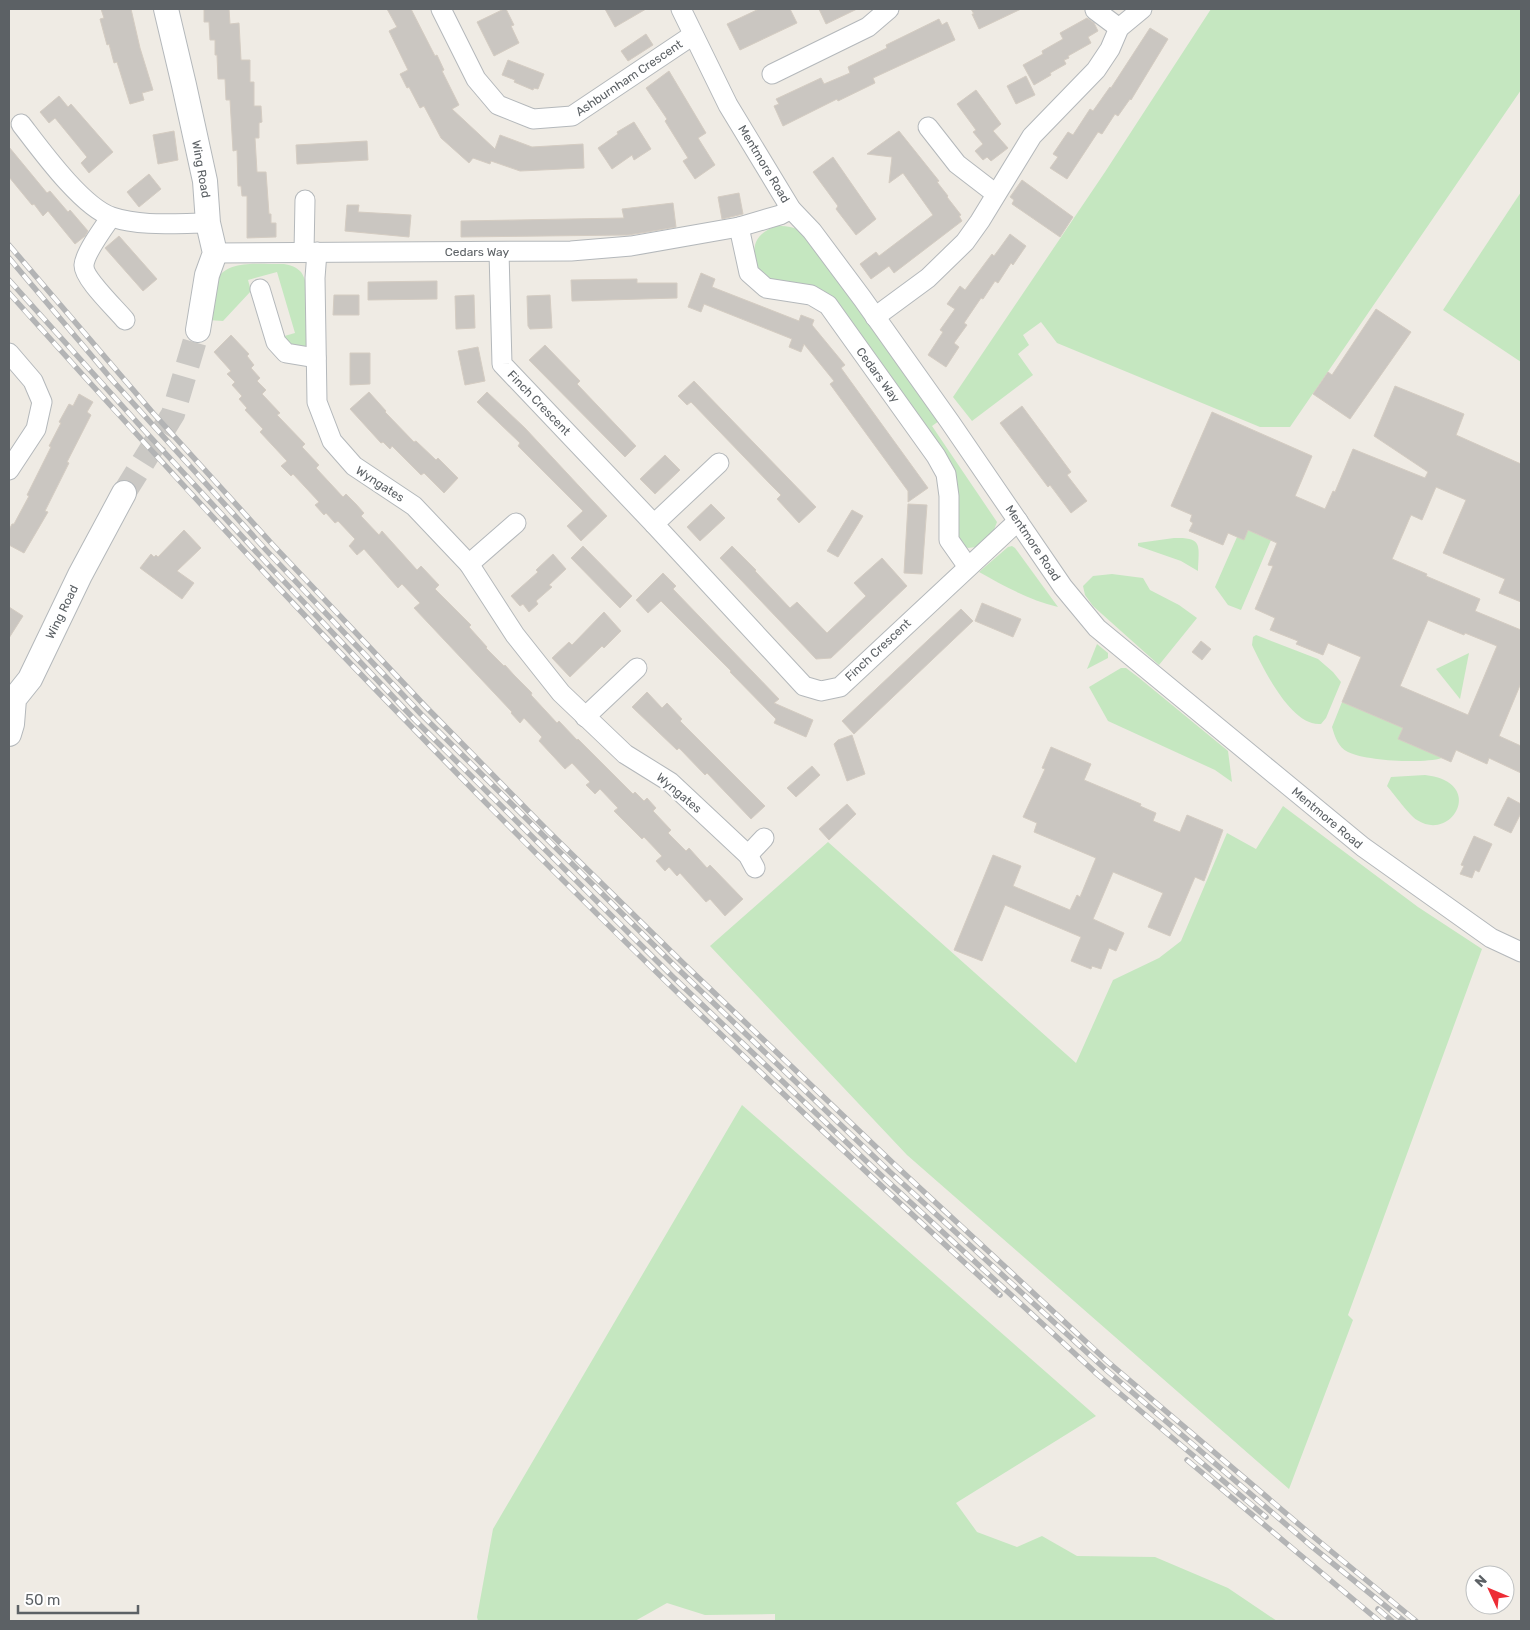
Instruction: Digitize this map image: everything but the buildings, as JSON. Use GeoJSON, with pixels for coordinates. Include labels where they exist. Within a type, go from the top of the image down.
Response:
{"type":"FeatureCollection","features":[{"type":"Feature","properties":{"kind":"street","name":"Wing Road"},"geometry":{"type":"LineString","coordinates":[[166,9],[204,182],[208,223],[214,253],[207,275],[198,330]]}},
{"type":"Feature","properties":{"kind":"street","name":"Ashburnham Crescent"},"geometry":{"type":"LineString","coordinates":[[441,9],[476,79],[498,105],[533,119],[572,116],[693,35]]}},
{"type":"Feature","properties":{"kind":"street","name":"Mentmore Road"},"geometry":{"type":"LineString","coordinates":[[681,9],[728,105],[791,209],[812,231],[875,317],[1075,601],[1097,628],[1344,830],[1363,848],[1491,938],[1521,952]]}},
{"type":"Feature","properties":{"kind":"street"},"geometry":{"type":"LineString","coordinates":[[772,74],[868,27],[889,9]]}},
{"type":"Feature","properties":{"kind":"street"},"geometry":{"type":"LineString","coordinates":[[875,317],[928,278],[947,261],[970,235],[1032,136],[1096,70],[1110,48],[1119,28],[1142,9]]}},
{"type":"Feature","properties":{"kind":"street"},"geometry":{"type":"LineString","coordinates":[[1096,10],[1119,28]]}},
{"type":"Feature","properties":{"kind":"street"},"geometry":{"type":"LineString","coordinates":[[21,124],[69,184],[92,205],[111,217],[137,222],[208,223]]}},
{"type":"Feature","properties":{"kind":"street"},"geometry":{"type":"LineString","coordinates":[[928,127],[957,164],[996,194]]}},
{"type":"Feature","properties":{"kind":"street","name":"Wyngates"},"geometry":{"type":"LineString","coordinates":[[305,200],[315,278],[317,402],[332,441],[354,466],[414,506],[469,564],[514,635],[561,693],[585,717],[626,754],[670,782],[751,861],[764,838]]}},
{"type":"Feature","properties":{"kind":"street","name":"Cedars Way"},"geometry":{"type":"LineString","coordinates":[[214,253],[571,251],[631,246],[739,227],[780,215],[791,209]]}},
{"type":"Feature","properties":{"kind":"street"},"geometry":{"type":"LineString","coordinates":[[111,217],[90,250],[84,264],[86,274],[125,320]]}},
{"type":"Feature","properties":{"kind":"street","name":"Cedars Way"},"geometry":{"type":"LineString","coordinates":[[739,227],[749,273],[766,288],[811,296],[828,305],[936,456],[946,474],[949,496],[949,540],[968,567]]}},
{"type":"Feature","properties":{"kind":"street","name":"Finch Crescent"},"geometry":{"type":"LineString","coordinates":[[499,252],[502,364],[804,686],[821,691],[840,686],[1018,521]]}},
{"type":"Feature","properties":{"kind":"street"},"geometry":{"type":"LineString","coordinates":[[260,289],[276,342],[286,353],[316,358]]}},
{"type":"Feature","properties":{"kind":"street"},"geometry":{"type":"LineString","coordinates":[[9,354],[34,381],[42,402],[36,429],[9,470]]}},
{"type":"Feature","properties":{"kind":"street"},"geometry":{"type":"LineString","coordinates":[[654,524],[719,463]]}},
{"type":"Feature","properties":{"kind":"street","name":"Wing Road"},"geometry":{"type":"LineString","coordinates":[[9,734],[12,724],[11,698],[30,679],[80,575],[124,493]]}},
{"type":"Feature","properties":{"kind":"street"},"geometry":{"type":"LineString","coordinates":[[469,564],[516,523]]}},
{"type":"Feature","properties":{"kind":"street"},"geometry":{"type":"LineString","coordinates":[[585,717],[637,668]]}},
{"type":"Feature","properties":{"kind":"green space"},"geometry":{"type":"Polygon","coordinates":[[[1211,9],[1521,9],[1521,90],[1290,427],[1260,427],[1057,343],[1041,322],[1023,335],[1029,345],[1018,354],[1033,375],[972,421],[953,397],[1105,172],[1211,9]]]}},
{"type":"Feature","properties":{"kind":"green space"},"geometry":{"type":"Polygon","coordinates":[[[1521,192],[1521,362],[1443,310],[1521,192]]]}},
{"type":"Feature","properties":{"kind":"green space"},"geometry":{"type":"Polygon","coordinates":[[[777,226],[792,227],[806,234],[939,421],[932,426],[997,522],[992,535],[976,547],[968,548],[962,545],[955,537],[955,496],[839,307],[773,284],[756,274],[755,244],[762,234],[777,226]]]}},
{"type":"Feature","properties":{"kind":"green space"},"geometry":{"type":"Polygon","coordinates":[[[246,264],[284,264],[293,266],[301,272],[306,286],[309,342],[303,349],[295,351],[281,337],[295,333],[277,272],[248,280],[251,291],[223,321],[208,320],[214,285],[221,274],[228,269],[246,264]]]}},
{"type":"Feature","properties":{"kind":"green space"},"geometry":{"type":"Polygon","coordinates":[[[1248,530],[1271,540],[1241,610],[1228,605],[1215,587],[1237,537],[1244,540],[1248,530]]]}},
{"type":"Feature","properties":{"kind":"green space"},"geometry":{"type":"Polygon","coordinates":[[[1174,538],[1195,541],[1199,555],[1198,571],[1181,561],[1138,546],[1138,543],[1174,538]]]}},
{"type":"Feature","properties":{"kind":"green space"},"geometry":{"type":"Polygon","coordinates":[[[1012,546],[1058,607],[1027,597],[979,572],[1008,547],[1012,546]]]}},
{"type":"Feature","properties":{"kind":"green space"},"geometry":{"type":"Polygon","coordinates":[[[1112,574],[1143,578],[1150,590],[1179,605],[1197,618],[1159,665],[1093,606],[1085,595],[1083,586],[1093,576],[1112,574]]]}},
{"type":"Feature","properties":{"kind":"green space"},"geometry":{"type":"Polygon","coordinates":[[[1256,635],[1318,659],[1341,682],[1326,718],[1321,724],[1310,722],[1299,716],[1279,694],[1252,645],[1253,637],[1256,635]]]}},
{"type":"Feature","properties":{"kind":"green space"},"geometry":{"type":"Polygon","coordinates":[[[1097,644],[1108,653],[1108,658],[1087,669],[1097,644]]]}},
{"type":"Feature","properties":{"kind":"green space"},"geometry":{"type":"Polygon","coordinates":[[[1469,653],[1460,699],[1436,669],[1469,653]]]}},
{"type":"Feature","properties":{"kind":"green space"},"geometry":{"type":"Polygon","coordinates":[[[1121,668],[1126,668],[1138,677],[1228,751],[1232,782],[1215,770],[1108,721],[1089,687],[1121,668]]]}},
{"type":"Feature","properties":{"kind":"green space"},"geometry":{"type":"Polygon","coordinates":[[[1342,702],[1403,728],[1398,739],[1442,758],[1422,761],[1395,761],[1368,758],[1348,752],[1339,745],[1332,727],[1342,702]]]}},
{"type":"Feature","properties":{"kind":"green space"},"geometry":{"type":"Polygon","coordinates":[[[1425,775],[1444,780],[1455,788],[1459,798],[1457,809],[1451,818],[1442,824],[1430,825],[1417,820],[1387,786],[1391,777],[1425,775]]]}},
{"type":"Feature","properties":{"kind":"green space"},"geometry":{"type":"Polygon","coordinates":[[[1283,806],[1418,907],[1482,949],[1348,1315],[1353,1320],[1289,1489],[907,1155],[710,946],[828,842],[1076,1063],[1113,980],[1159,958],[1181,941],[1227,833],[1256,849],[1283,806]]]}},
{"type":"Feature","properties":{"kind":"green space"},"geometry":{"type":"Polygon","coordinates":[[[742,1105],[1096,1416],[956,1503],[977,1532],[1017,1547],[1042,1536],[1077,1556],[1155,1557],[1228,1588],[1277,1621],[775,1621],[775,1614],[705,1615],[667,1603],[635,1621],[478,1621],[477,1617],[493,1529],[742,1105]]]}},
{"type":"Feature","properties":{"kind":"tunnel"},"geometry":{"type":"LineString","coordinates":[[124,493],[173,414],[198,330]]}},
{"type":"Feature","properties":{"kind":"railway"},"geometry":{"type":"LineString","coordinates":[[9,245],[153,413],[273,545],[426,707],[549,832],[895,1165],[1108,1362],[1416,1621]]}},
{"type":"Feature","properties":{"kind":"railway"},"geometry":{"type":"LineString","coordinates":[[9,258],[113,381],[266,550],[421,714],[678,969],[890,1172],[1104,1368],[1310,1545],[1404,1621]]}},
{"type":"Feature","properties":{"kind":"railway"},"geometry":{"type":"LineString","coordinates":[[9,280],[261,557],[415,720],[672,976],[884,1178],[1098,1375],[1266,1517]]}},
{"type":"Feature","properties":{"kind":"railway"},"geometry":{"type":"LineString","coordinates":[[9,293],[257,565],[481,798],[626,943],[774,1085],[1000,1295]]}},
{"type":"Feature","properties":{"kind":"railway"},"geometry":{"type":"LineString","coordinates":[[1187,1460],[1379,1621]]}},
{"type":"Feature","properties":{"kind":"railway"},"geometry":{"type":"LineString","coordinates":[[1378,1609],[1392,1621]]}}]}
